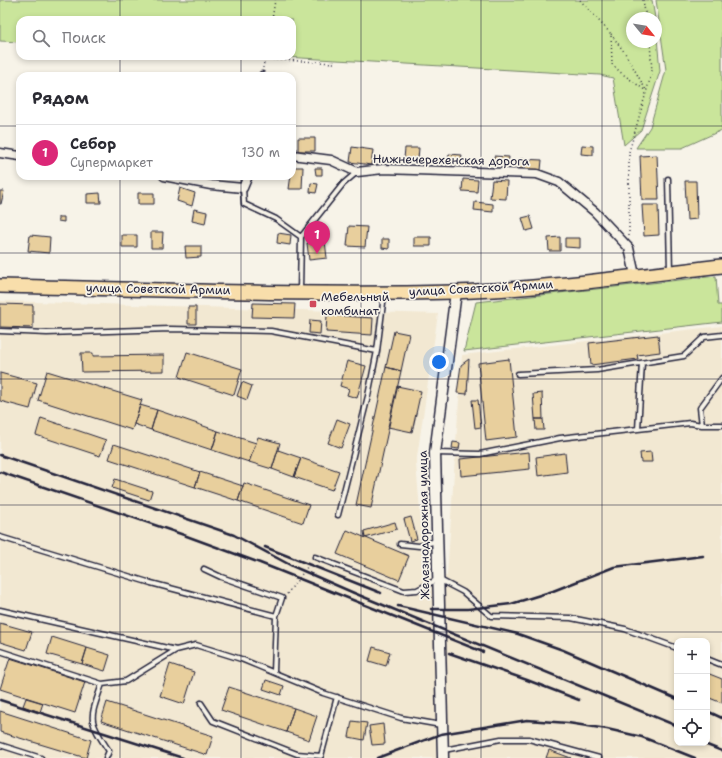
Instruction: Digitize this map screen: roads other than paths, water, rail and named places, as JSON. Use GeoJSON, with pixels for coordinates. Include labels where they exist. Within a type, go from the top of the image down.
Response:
{"type":"FeatureCollection","features":[{"type":"Feature","properties":{"kind":"main road","name":"улица Советской Армии"},"geometry":{"type":"LineString","coordinates":[[0,286],[300,292],[456,292],[635,276],[722,266]]}},
{"type":"Feature","properties":{"kind":"street"},"geometry":{"type":"LineString","coordinates":[[0,153],[16,155]]}},
{"type":"Feature","properties":{"kind":"street","name":"Нижнечерехенская дорога"},"geometry":{"type":"LineString","coordinates":[[296,156],[331,160],[357,172],[383,169],[537,174],[559,182],[595,212],[629,248],[635,276]]}},
{"type":"Feature","properties":{"kind":"street"},"geometry":{"type":"LineString","coordinates":[[185,180],[211,185],[243,188],[246,180]]}},
{"type":"Feature","properties":{"kind":"street","name":"Железнодорожная улица"},"geometry":{"type":"LineString","coordinates":[[442,754],[435,453],[456,292]]}},
{"type":"Feature","properties":{"kind":"lane"},"geometry":{"type":"LineString","coordinates":[[300,292],[302,236],[343,184],[357,172]]}},
{"type":"Feature","properties":{"kind":"lane"},"geometry":{"type":"LineString","coordinates":[[668,179],[670,272]]}},
{"type":"Feature","properties":{"kind":"lane"},"geometry":{"type":"LineString","coordinates":[[243,188],[244,204],[276,219],[302,236]]}},
{"type":"Feature","properties":{"kind":"lane"},"geometry":{"type":"LineString","coordinates":[[338,515],[368,396],[377,351],[384,293]]}},
{"type":"Feature","properties":{"kind":"lane"},"geometry":{"type":"LineString","coordinates":[[0,331],[47,334],[170,329],[271,331],[377,351]]}},
{"type":"Feature","properties":{"kind":"lane"},"geometry":{"type":"LineString","coordinates":[[518,374],[597,370],[684,356],[704,337],[722,335]]}},
{"type":"Feature","properties":{"kind":"lane"},"geometry":{"type":"LineString","coordinates":[[638,429],[642,363]]}},
{"type":"Feature","properties":{"kind":"lane"},"geometry":{"type":"LineString","coordinates":[[702,425],[700,408],[722,378]]}},
{"type":"Feature","properties":{"kind":"lane"},"geometry":{"type":"LineString","coordinates":[[435,453],[480,454],[560,438],[690,423],[702,425],[722,425]]}},
{"type":"Feature","properties":{"kind":"lane"},"geometry":{"type":"LineString","coordinates":[[0,537],[151,583],[276,616]]}},
{"type":"Feature","properties":{"kind":"lane"},"geometry":{"type":"LineString","coordinates":[[400,544],[419,546],[437,541]]}},
{"type":"Feature","properties":{"kind":"lane"},"geometry":{"type":"LineString","coordinates":[[315,557],[404,591],[417,590],[438,579],[463,592],[491,616],[571,618],[625,630],[674,647]]}},
{"type":"Feature","properties":{"kind":"lane"},"geometry":{"type":"LineString","coordinates":[[204,569],[221,577],[282,598],[276,616],[274,672]]}},
{"type":"Feature","properties":{"kind":"lane"},"geometry":{"type":"LineString","coordinates":[[0,610],[176,650]]}},
{"type":"Feature","properties":{"kind":"lane"},"geometry":{"type":"LineString","coordinates":[[0,651],[102,684],[126,681],[176,650],[196,645],[242,659],[337,697],[401,718],[441,725]]}},
{"type":"Feature","properties":{"kind":"lane"},"geometry":{"type":"LineString","coordinates":[[710,660],[722,665]]}},
{"type":"Feature","properties":{"kind":"lane"},"geometry":{"type":"LineString","coordinates":[[102,684],[91,717],[95,730],[109,751],[106,758]]}},
{"type":"Feature","properties":{"kind":"lane"},"geometry":{"type":"LineString","coordinates":[[201,703],[213,721],[298,754],[321,756],[337,697]]}},
{"type":"Feature","properties":{"kind":"lane"},"geometry":{"type":"LineString","coordinates":[[442,754],[501,739],[529,738],[599,758]]}},
{"type":"Feature","properties":{"kind":"lane"},"geometry":{"type":"LineString","coordinates":[[0,745],[41,758]]}},
{"type":"Feature","properties":{"kind":"railway"},"geometry":{"type":"LineString","coordinates":[[0,455],[234,535],[292,566],[354,593],[674,725]]}},
{"type":"Feature","properties":{"kind":"railway"},"geometry":{"type":"LineString","coordinates":[[0,472],[181,534],[260,563],[483,652]]}},
{"type":"Feature","properties":{"kind":"railway"},"geometry":{"type":"LineString","coordinates":[[265,547],[381,593]]}},
{"type":"Feature","properties":{"kind":"railway"},"geometry":{"type":"LineString","coordinates":[[431,609],[468,609],[511,604],[553,591],[614,567],[703,556]]}},
{"type":"Feature","properties":{"kind":"railway"},"geometry":{"type":"LineString","coordinates":[[398,606],[518,634],[563,650],[674,698]]}},
{"type":"Feature","properties":{"kind":"railway"},"geometry":{"type":"LineString","coordinates":[[449,653],[579,700]]}},
{"type":"Feature","properties":{"kind":"railway"},"geometry":{"type":"LineString","coordinates":[[0,700],[183,758]]}},
{"type":"Feature","properties":{"kind":"railway"},"geometry":{"type":"LineString","coordinates":[[710,712],[722,718]]}},
{"type":"Feature","properties":{"kind":"railway"},"geometry":{"type":"LineString","coordinates":[[377,758],[441,734],[527,720],[568,723],[607,729],[642,737],[695,758]]}},
{"type":"Feature","properties":{"kind":"railway"},"geometry":{"type":"LineString","coordinates":[[710,746],[722,751]]}},
{"type":"Feature","properties":{"kind":"place","name":"Себор"},"geometry":{"type":"Point","coordinates":[317,254]}},
{"type":"Feature","properties":{"kind":"place","name":"Мебельный комбинат"},"geometry":{"type":"Point","coordinates":[313,304]}}]}
